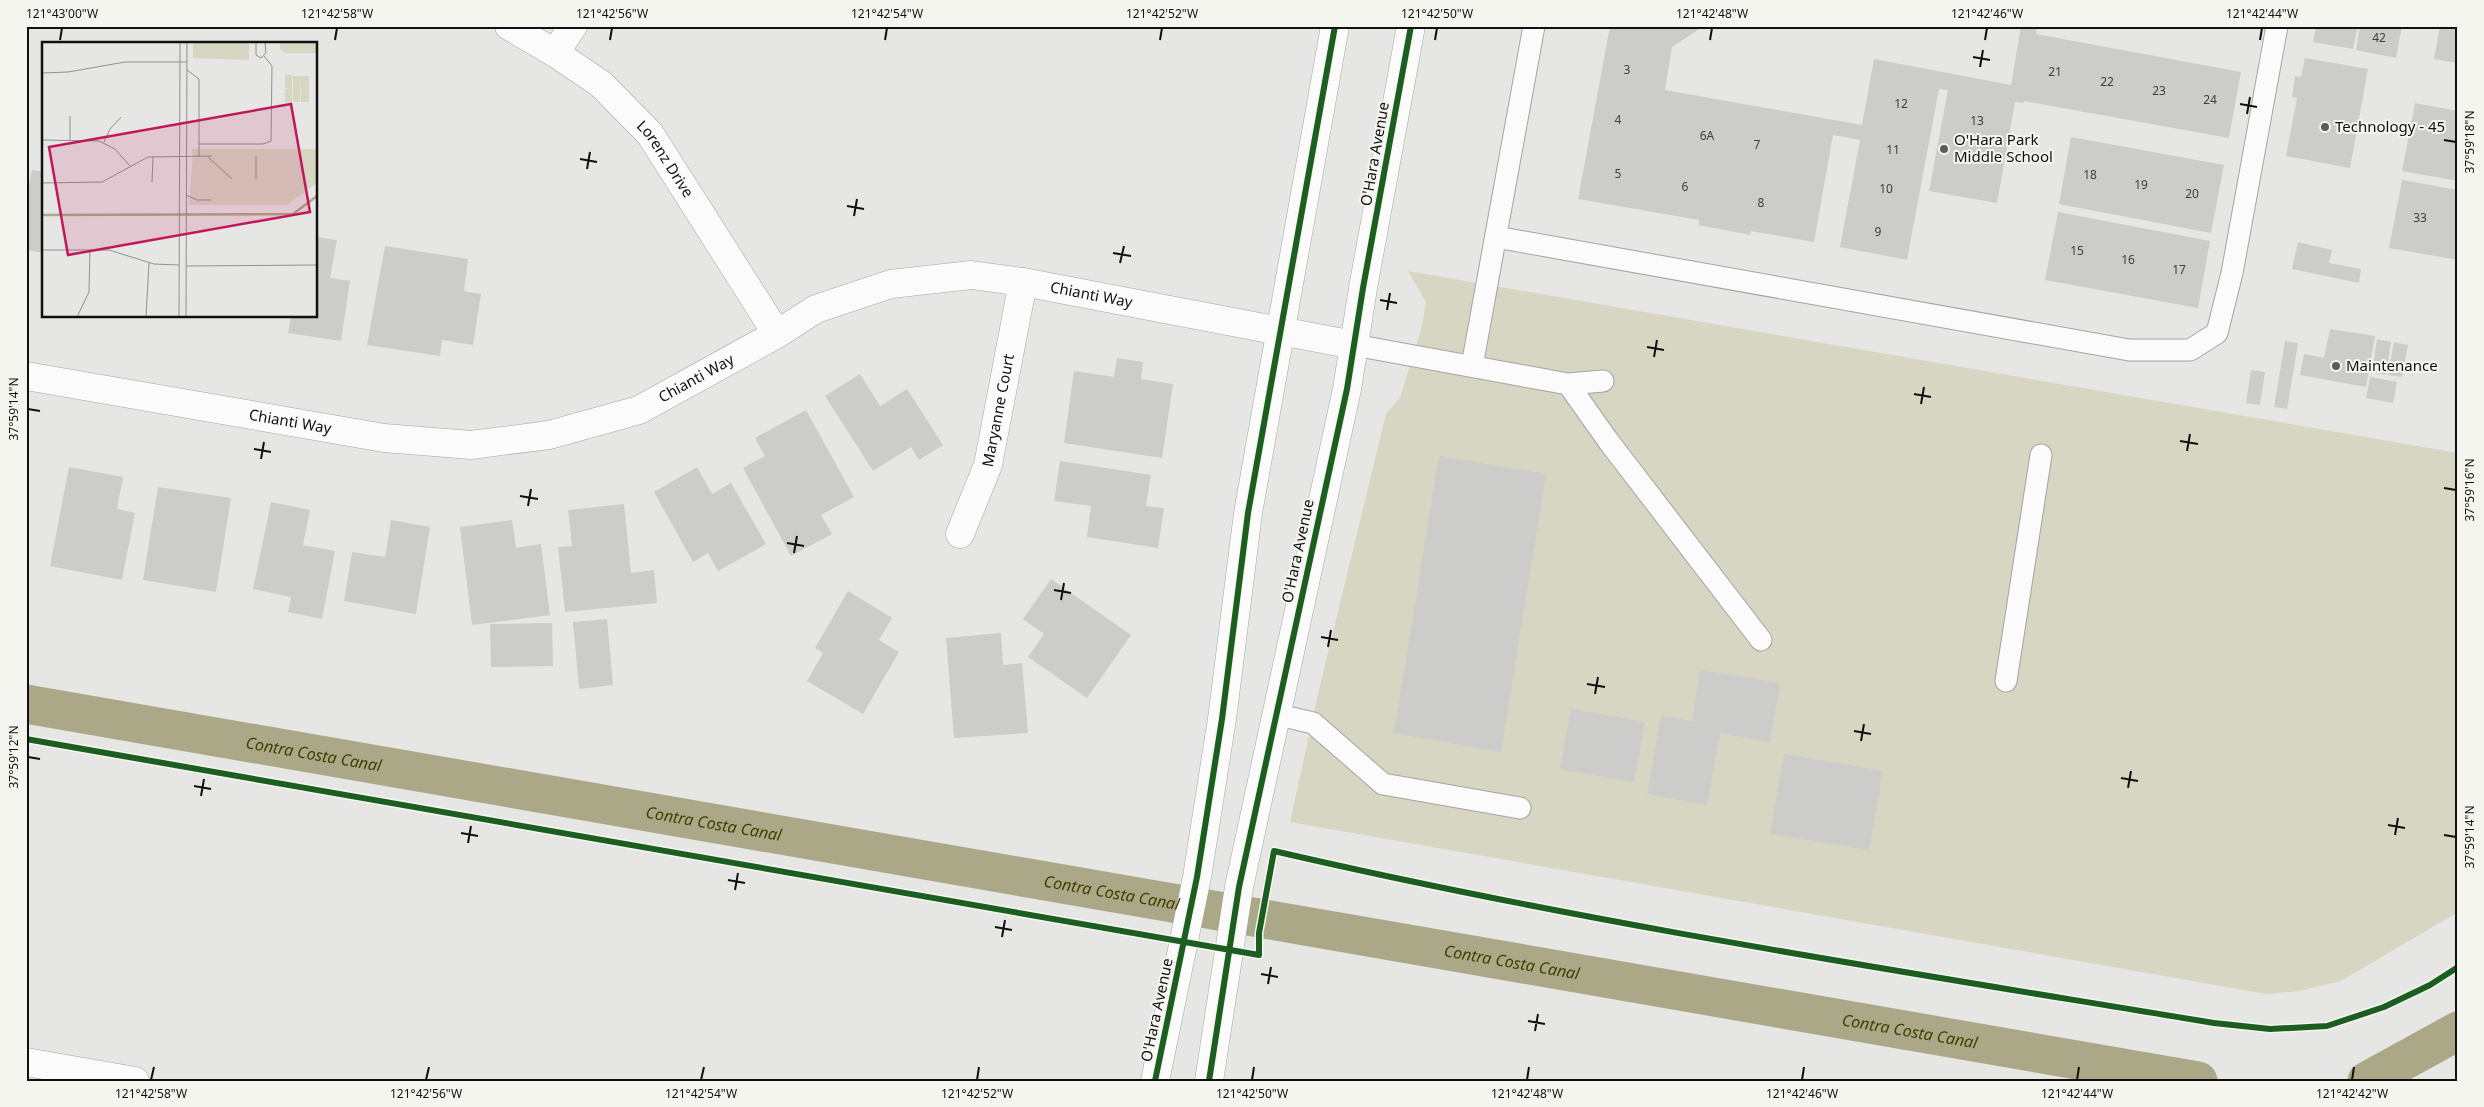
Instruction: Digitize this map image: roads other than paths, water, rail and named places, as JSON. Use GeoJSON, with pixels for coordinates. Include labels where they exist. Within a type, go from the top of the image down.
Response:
{"type":"FeatureCollection","features":[{"type":"Feature","properties":{"kind":"street","name":"Lorenz Drive"},"geometry":{"type":"LineString","coordinates":[[509,26],[555,53],[601,84],[650,134],[777,334]]}},
{"type":"Feature","properties":{"kind":"street"},"geometry":{"type":"LineString","coordinates":[[555,53],[573,26]]}},
{"type":"Feature","properties":{"kind":"street","name":"O'Hara Avenue"},"geometry":{"type":"LineString","coordinates":[[1154,1081],[1197,877],[1222,719],[1248,513],[1335,26]]}},
{"type":"Feature","properties":{"kind":"street","name":"O'Hara Avenue"},"geometry":{"type":"LineString","coordinates":[[1209,1081],[1239,887],[1347,389],[1411,26]]}},
{"type":"Feature","properties":{"kind":"street","name":"Chianti Way"},"geometry":{"type":"LineString","coordinates":[[26,376],[384,438],[471,445],[549,435],[639,410],[777,334],[816,309],[891,284],[970,275],[1023,282],[1354,345]]}},
{"type":"Feature","properties":{"kind":"street","name":"Maryanne Court"},"geometry":{"type":"LineString","coordinates":[[960,534],[988,465],[1023,282]]}},
{"type":"Feature","properties":{"kind":"street"},"geometry":{"type":"LineString","coordinates":[[26,1062],[135,1081]]}},
{"type":"Feature","properties":{"kind":"lane"},"geometry":{"type":"LineString","coordinates":[[1472,366],[1534,26]]}},
{"type":"Feature","properties":{"kind":"lane"},"geometry":{"type":"LineString","coordinates":[[1496,236],[2129,350],[2190,350],[2217,333],[2232,272],[2277,26]]}},
{"type":"Feature","properties":{"kind":"lane"},"geometry":{"type":"LineString","coordinates":[[1354,345],[1568,384],[1604,381]]}},
{"type":"Feature","properties":{"kind":"lane"},"geometry":{"type":"LineString","coordinates":[[1568,384],[1609,442],[1761,640]]}},
{"type":"Feature","properties":{"kind":"lane"},"geometry":{"type":"LineString","coordinates":[[2006,680],[2041,455]]}},
{"type":"Feature","properties":{"kind":"lane"},"geometry":{"type":"LineString","coordinates":[[1275,714],[1313,723],[1383,784],[1520,808]]}},
{"type":"Feature","properties":{"kind":"waterway","name":"Contra Costa Canal"},"geometry":{"type":"LineString","coordinates":[[26,704],[2198,1081]]}},
{"type":"Feature","properties":{"kind":"waterway","name":"Contra Costa Canal"},"geometry":{"type":"LineString","coordinates":[[2367,1081],[2458,1031]]}},
{"type":"Feature","properties":{"kind":"place","name":"Technology - 45"},"geometry":{"type":"Point","coordinates":[2325,127]}},
{"type":"Feature","properties":{"kind":"place","name":"O'Hara Park Middle School"},"geometry":{"type":"Point","coordinates":[1944,149]}},
{"type":"Feature","properties":{"kind":"place","name":"Maintenance"},"geometry":{"type":"Point","coordinates":[2336,366]}}]}
